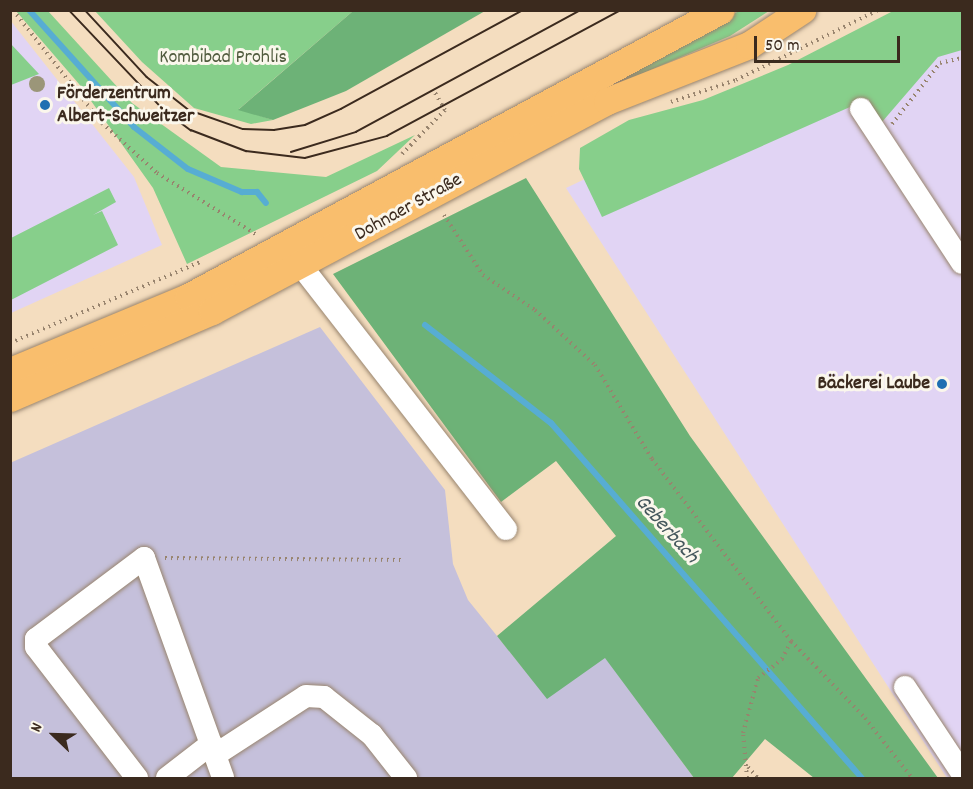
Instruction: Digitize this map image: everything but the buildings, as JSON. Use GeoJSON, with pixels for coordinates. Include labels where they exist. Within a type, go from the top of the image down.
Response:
{"type":"FeatureCollection","features":[{"type":"Feature","properties":{"kind":"main road","name":"Dohnaer Straße"},"geometry":{"type":"LineString","coordinates":[[10,371],[188,297],[720,10]]}},
{"type":"Feature","properties":{"kind":"main road","name":"Dohnaer Straße"},"geometry":{"type":"LineString","coordinates":[[10,398],[302,267],[608,100],[749,45],[802,10]]}},
{"type":"Feature","properties":{"kind":"lane"},"geometry":{"type":"LineString","coordinates":[[861,109],[963,262]]}},
{"type":"Feature","properties":{"kind":"lane"},"geometry":{"type":"LineString","coordinates":[[302,267],[506,529]]}},
{"type":"Feature","properties":{"kind":"lane"},"geometry":{"type":"LineString","coordinates":[[136,778],[36,647],[36,639],[144,558],[224,778]]}},
{"type":"Feature","properties":{"kind":"lane"},"geometry":{"type":"LineString","coordinates":[[905,687],[963,773]]}},
{"type":"Feature","properties":{"kind":"lane"},"geometry":{"type":"LineString","coordinates":[[166,778],[306,696],[324,698],[372,735],[406,778]]}},
{"type":"Feature","properties":{"kind":"path"},"geometry":{"type":"LineString","coordinates":[[13,10],[126,145],[157,173],[260,237],[249,242]]}},
{"type":"Feature","properties":{"kind":"path"},"geometry":{"type":"LineString","coordinates":[[664,103],[736,81],[878,10]]}},
{"type":"Feature","properties":{"kind":"path"},"geometry":{"type":"LineString","coordinates":[[880,138],[940,63],[963,58]]}},
{"type":"Feature","properties":{"kind":"path"},"geometry":{"type":"LineString","coordinates":[[396,162],[445,110],[435,93]]}},
{"type":"Feature","properties":{"kind":"path"},"geometry":{"type":"LineString","coordinates":[[454,209],[444,215],[483,275],[535,310],[595,365],[652,459],[791,640],[865,718],[912,778]]}},
{"type":"Feature","properties":{"kind":"path"},"geometry":{"type":"LineString","coordinates":[[10,342],[206,260]]}},
{"type":"Feature","properties":{"kind":"path"},"geometry":{"type":"LineString","coordinates":[[144,558],[404,560]]}},
{"type":"Feature","properties":{"kind":"path"},"geometry":{"type":"LineString","coordinates":[[747,778],[748,767],[743,733],[758,678],[782,659],[791,640]]}},
{"type":"Feature","properties":{"kind":"path"},"geometry":{"type":"LineString","coordinates":[[748,767],[758,778]]}},
{"type":"Feature","properties":{"kind":"shaded area"},"geometry":{"type":"Polygon","coordinates":[[[962,11],[962,778],[947,778],[566,188],[859,49],[962,11]]]}},
{"type":"Feature","properties":{"kind":"shaded area","name":"Förderzentrum Albert-Schweitzer"},"geometry":{"type":"Polygon","coordinates":[[[10,20],[134,177],[162,245],[11,313],[10,20]]]}},
{"type":"Feature","properties":{"kind":"shaded area"},"geometry":{"type":"Polygon","coordinates":[[[320,327],[445,490],[453,564],[468,600],[547,698],[605,657],[694,778],[11,778],[10,463],[320,327]]]}},
{"type":"Feature","properties":{"kind":"green space"},"geometry":{"type":"Polygon","coordinates":[[[16,11],[48,11],[132,103],[221,167],[326,177],[415,135],[377,171],[187,264],[153,188],[79,84],[16,11]]]}},
{"type":"Feature","properties":{"kind":"green space","name":"Kombibad Prohlis"},"geometry":{"type":"Polygon","coordinates":[[[95,11],[353,11],[239,109],[273,120],[251,124],[194,108],[142,62],[95,11]]]}},
{"type":"Feature","properties":{"kind":"green space"},"geometry":{"type":"Polygon","coordinates":[[[353,11],[485,11],[346,91],[273,120],[238,110],[353,11]]]}},
{"type":"Feature","properties":{"kind":"green space"},"geometry":{"type":"Polygon","coordinates":[[[739,11],[769,11],[730,36],[599,92],[256,272],[739,11]]]}},
{"type":"Feature","properties":{"kind":"green space"},"geometry":{"type":"Polygon","coordinates":[[[893,11],[962,11],[962,50],[938,57],[882,122],[868,99],[602,217],[579,169],[580,148],[629,120],[703,100],[788,65],[893,11]]]}},
{"type":"Feature","properties":{"kind":"green space"},"geometry":{"type":"Polygon","coordinates":[[[10,43],[39,74],[10,85],[10,43]]]}},
{"type":"Feature","properties":{"kind":"green space"},"geometry":{"type":"Polygon","coordinates":[[[526,178],[690,436],[938,778],[814,778],[765,739],[732,778],[694,778],[605,658],[547,699],[497,636],[616,536],[556,461],[501,502],[333,274],[526,178]]]}},
{"type":"Feature","properties":{"kind":"green space"},"geometry":{"type":"Polygon","coordinates":[[[109,188],[116,202],[93,215],[102,211],[118,245],[11,300],[11,238],[109,188]]]}},
{"type":"Feature","properties":{"kind":"waterway","name":"Geberbach"},"geometry":{"type":"LineString","coordinates":[[29,10],[134,127],[188,169],[242,192],[257,192],[266,203]]}},
{"type":"Feature","properties":{"kind":"waterway","name":"Geberbach"},"geometry":{"type":"LineString","coordinates":[[425,325],[551,423],[862,778]]}},
{"type":"Feature","properties":{"kind":"tram line"},"geometry":{"type":"LineString","coordinates":[[69,10],[164,110],[191,130],[246,151],[305,158],[387,136],[621,10]]}},
{"type":"Feature","properties":{"kind":"tram line"},"geometry":{"type":"LineString","coordinates":[[85,10],[147,77],[189,110],[243,129],[274,130],[305,125],[341,109],[523,10]]}},
{"type":"Feature","properties":{"kind":"tram line"},"geometry":{"type":"LineString","coordinates":[[291,152],[356,132],[581,10]]}},
{"type":"Feature","properties":{"kind":"place","name":"Förderzentrum Albert-Schweitzer"},"geometry":{"type":"Point","coordinates":[45,105]}},
{"type":"Feature","properties":{"kind":"place","name":"Bäckerei Laube"},"geometry":{"type":"Point","coordinates":[942,384]}}]}
